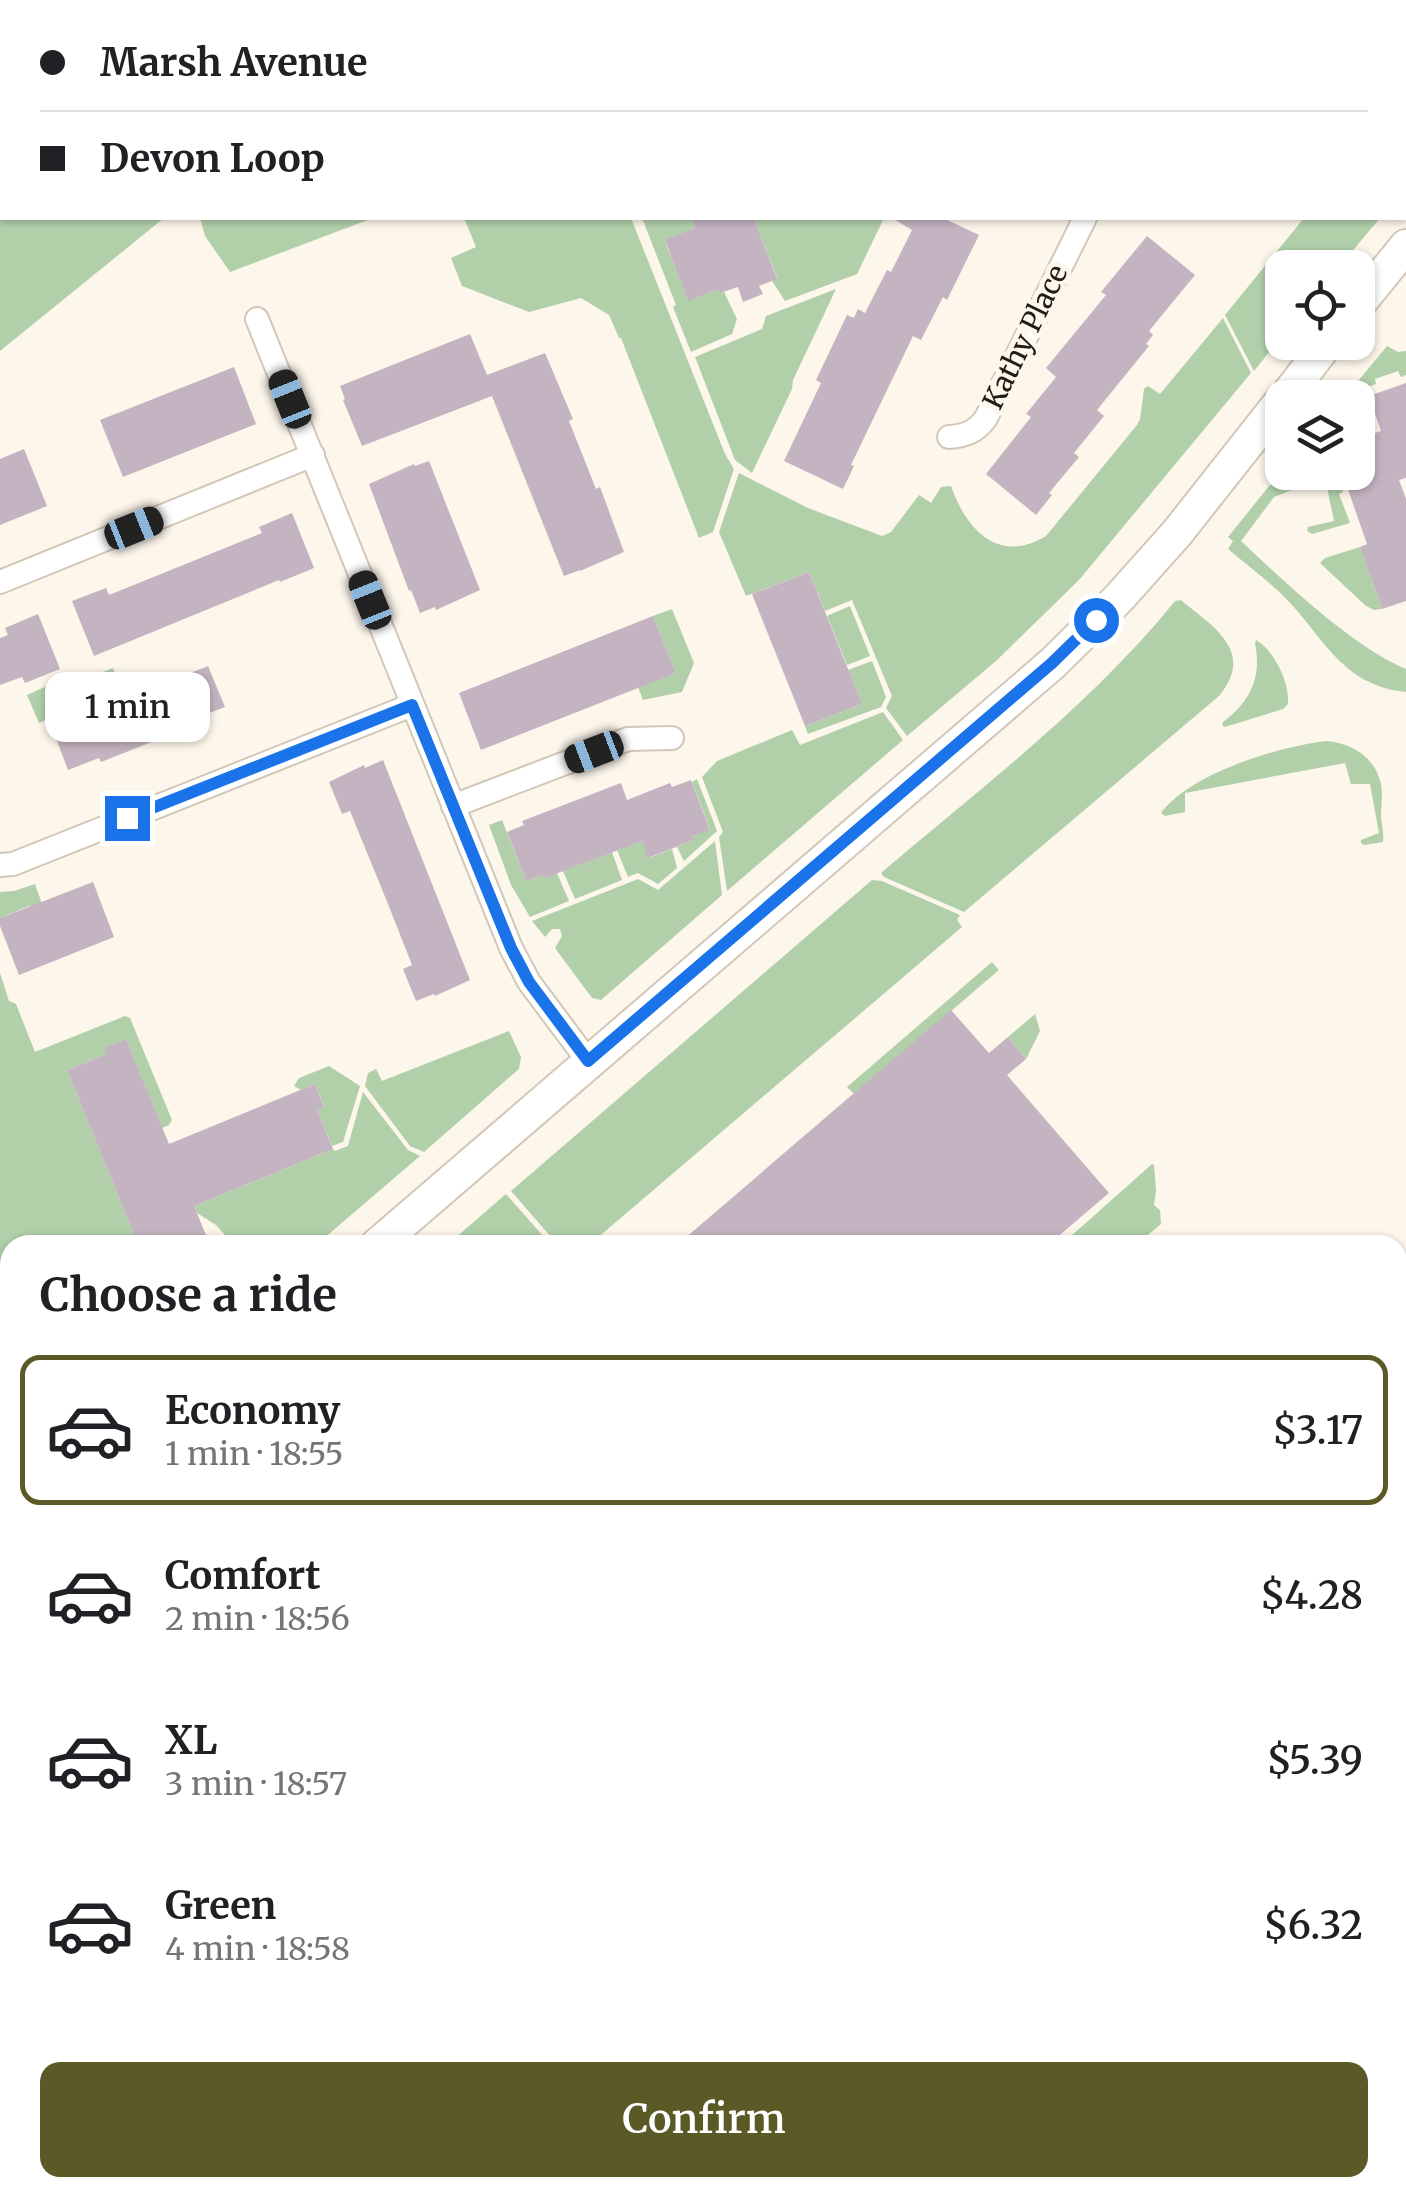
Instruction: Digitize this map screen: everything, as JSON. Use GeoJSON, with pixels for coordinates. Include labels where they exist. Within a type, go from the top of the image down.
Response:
{"type":"FeatureCollection","features":[{"type":"Feature","properties":{"kind":"street","name":"Kathy Place"},"geometry":{"type":"LineString","coordinates":[[949,437],[973,432],[986,418],[1083,220]]}},
{"type":"Feature","properties":{"kind":"street"},"geometry":{"type":"LineString","coordinates":[[1375,285],[1406,246]]}},
{"type":"Feature","properties":{"kind":"street"},"geometry":{"type":"LineString","coordinates":[[256,320],[511,948],[529,982],[588,1061]]}},
{"type":"Feature","properties":{"kind":"street"},"geometry":{"type":"LineString","coordinates":[[1299,380],[1314,360]]}},
{"type":"Feature","properties":{"kind":"street"},"geometry":{"type":"LineString","coordinates":[[389,1235],[1052,663],[1119,598],[1177,533],[1265,423]]}},
{"type":"Feature","properties":{"kind":"street"},"geometry":{"type":"LineString","coordinates":[[0,582],[313,455]]}},
{"type":"Feature","properties":{"kind":"street"},"geometry":{"type":"LineString","coordinates":[[0,865],[13,864],[412,705]]}},
{"type":"Feature","properties":{"kind":"street"},"geometry":{"type":"LineString","coordinates":[[453,806],[628,739],[672,738]]}},
{"type":"Feature","properties":{"kind":"green space"},"geometry":{"type":"Polygon","coordinates":[[[0,220],[162,220],[0,351],[0,220]]]}},
{"type":"Feature","properties":{"kind":"green space"},"geometry":{"type":"Polygon","coordinates":[[[201,220],[368,220],[230,272],[205,236],[201,220]]]}},
{"type":"Feature","properties":{"kind":"green space"},"geometry":{"type":"Polygon","coordinates":[[[465,220],[632,220],[734,469],[713,532],[699,538],[609,315],[581,298],[529,312],[462,286],[451,258],[476,247],[465,220]]]}},
{"type":"Feature","properties":{"kind":"green space"},"geometry":{"type":"Polygon","coordinates":[[[643,220],[692,220],[695,228],[665,241],[688,300],[718,289],[724,292],[737,319],[732,334],[691,352],[673,307],[676,305],[643,220]]]}},
{"type":"Feature","properties":{"kind":"green space"},"geometry":{"type":"Polygon","coordinates":[[[755,220],[883,220],[857,274],[785,301],[772,281],[777,278],[755,220]]]}},
{"type":"Feature","properties":{"kind":"green space"},"geometry":{"type":"Polygon","coordinates":[[[1302,220],[1378,220],[1353,250],[1278,250],[1302,220]]]}},
{"type":"Feature","properties":{"kind":"green space"},"geometry":{"type":"Polygon","coordinates":[[[1265,266],[1265,357],[1254,371],[1225,315],[1265,266]]]}},
{"type":"Feature","properties":{"kind":"green space"},"geometry":{"type":"Polygon","coordinates":[[[836,289],[752,473],[735,460],[695,357],[762,329],[766,316],[836,289]]]}},
{"type":"Feature","properties":{"kind":"green space"},"geometry":{"type":"Polygon","coordinates":[[[1223,318],[1251,373],[1079,580],[996,661],[907,736],[886,708],[892,696],[852,600],[825,611],[809,572],[746,596],[719,532],[739,473],[808,508],[882,536],[891,532],[919,495],[931,503],[941,487],[951,486],[965,516],[986,538],[1013,546],[1029,544],[1046,536],[1137,425],[1144,389],[1148,386],[1160,394],[1223,318]]]}},
{"type":"Feature","properties":{"kind":"green space"},"geometry":{"type":"Polygon","coordinates":[[[1387,346],[1398,352],[1406,351],[1406,375],[1401,377],[1398,371],[1375,379],[1376,384],[1375,384],[1375,380],[1359,380],[1387,346]]]}},
{"type":"Feature","properties":{"kind":"green space"},"geometry":{"type":"Polygon","coordinates":[[[1266,490],[1292,490],[1274,497],[1241,541],[1341,629],[1406,669],[1406,692],[1368,681],[1340,661],[1285,597],[1228,549],[1233,541],[1228,537],[1266,490]]]}},
{"type":"Feature","properties":{"kind":"green space"},"geometry":{"type":"Polygon","coordinates":[[[1328,490],[1342,490],[1339,494],[1350,523],[1312,534],[1307,531],[1308,527],[1334,521],[1328,490]]]}},
{"type":"Feature","properties":{"kind":"green space"},"geometry":{"type":"Polygon","coordinates":[[[1360,547],[1382,609],[1366,606],[1320,563],[1360,547]]]}},
{"type":"Feature","properties":{"kind":"green space"},"geometry":{"type":"Polygon","coordinates":[[[1181,600],[1217,630],[1232,653],[1229,680],[1219,696],[964,912],[884,877],[881,873],[1072,710],[1175,601],[1181,600]]]}},
{"type":"Feature","properties":{"kind":"green space"},"geometry":{"type":"Polygon","coordinates":[[[850,606],[870,656],[847,665],[827,616],[850,606]]]}},
{"type":"Feature","properties":{"kind":"green space"},"geometry":{"type":"Polygon","coordinates":[[[672,609],[694,663],[682,692],[643,700],[638,687],[676,673],[653,616],[672,609]]]}},
{"type":"Feature","properties":{"kind":"green space"},"geometry":{"type":"Polygon","coordinates":[[[1256,640],[1280,668],[1288,704],[1225,727],[1223,722],[1252,688],[1257,667],[1256,640]]]}},
{"type":"Feature","properties":{"kind":"green space"},"geometry":{"type":"Polygon","coordinates":[[[872,661],[886,697],[881,707],[808,734],[805,726],[862,704],[848,670],[872,661]]]}},
{"type":"Feature","properties":{"kind":"green space"},"geometry":{"type":"Polygon","coordinates":[[[113,668],[122,690],[75,710],[83,680],[113,668]]]}},
{"type":"Feature","properties":{"kind":"green space"},"geometry":{"type":"Polygon","coordinates":[[[76,673],[79,678],[67,711],[39,723],[27,695],[76,673]]]}},
{"type":"Feature","properties":{"kind":"green space"},"geometry":{"type":"Polygon","coordinates":[[[883,712],[903,740],[727,891],[719,837],[723,832],[702,777],[717,761],[792,730],[800,745],[883,712]]]}},
{"type":"Feature","properties":{"kind":"green space"},"geometry":{"type":"Polygon","coordinates":[[[1326,741],[1353,748],[1374,766],[1382,788],[1383,842],[1361,843],[1379,833],[1370,784],[1351,784],[1345,763],[1185,793],[1185,812],[1165,816],[1161,813],[1175,799],[1213,774],[1260,756],[1326,741]]]}},
{"type":"Feature","properties":{"kind":"green space"},"geometry":{"type":"Polygon","coordinates":[[[697,779],[717,831],[684,861],[677,847],[710,829],[692,782],[697,779]]]}},
{"type":"Feature","properties":{"kind":"green space"},"geometry":{"type":"Polygon","coordinates":[[[502,820],[526,881],[557,873],[569,901],[530,917],[511,885],[489,825],[502,820]]]}},
{"type":"Feature","properties":{"kind":"green space"},"geometry":{"type":"Polygon","coordinates":[[[642,841],[649,858],[672,849],[677,868],[658,884],[638,873],[628,877],[617,850],[642,841]]]}},
{"type":"Feature","properties":{"kind":"green space"},"geometry":{"type":"Polygon","coordinates":[[[715,841],[722,895],[601,1000],[592,998],[555,948],[562,936],[560,929],[552,929],[545,937],[532,921],[638,879],[658,890],[715,841]]]}},
{"type":"Feature","properties":{"kind":"green space"},"geometry":{"type":"Polygon","coordinates":[[[612,852],[622,880],[575,899],[563,871],[612,852]]]}},
{"type":"Feature","properties":{"kind":"green space"},"geometry":{"type":"Polygon","coordinates":[[[872,880],[960,915],[957,920],[962,927],[601,1235],[549,1235],[511,1191],[872,880]]]}},
{"type":"Feature","properties":{"kind":"green space"},"geometry":{"type":"Polygon","coordinates":[[[35,884],[44,910],[29,906],[0,918],[0,892],[35,884]]]}},
{"type":"Feature","properties":{"kind":"green space"},"geometry":{"type":"Polygon","coordinates":[[[992,962],[999,970],[854,1094],[847,1087],[992,962]]]}},
{"type":"Feature","properties":{"kind":"green space"},"geometry":{"type":"Polygon","coordinates":[[[0,973],[9,1001],[16,1004],[35,1052],[125,1016],[130,1018],[172,1120],[162,1128],[126,1039],[105,1048],[107,1054],[67,1070],[134,1235],[0,1235],[0,973]]]}},
{"type":"Feature","properties":{"kind":"green space"},"geometry":{"type":"Polygon","coordinates":[[[1035,1014],[1040,1031],[1026,1059],[1008,1037],[1035,1014]]]}},
{"type":"Feature","properties":{"kind":"green space"},"geometry":{"type":"Polygon","coordinates":[[[509,1031],[521,1057],[519,1069],[424,1152],[410,1146],[365,1086],[368,1073],[376,1069],[382,1081],[509,1031]]]}},
{"type":"Feature","properties":{"kind":"green space"},"geometry":{"type":"Polygon","coordinates":[[[329,1066],[360,1086],[343,1142],[332,1146],[317,1110],[324,1106],[315,1084],[301,1090],[294,1086],[299,1078],[329,1066]]]}},
{"type":"Feature","properties":{"kind":"green space"},"geometry":{"type":"Polygon","coordinates":[[[363,1092],[408,1150],[420,1156],[328,1235],[225,1235],[197,1213],[194,1206],[333,1149],[348,1146],[363,1092]]]}},
{"type":"Feature","properties":{"kind":"green space"},"geometry":{"type":"Polygon","coordinates":[[[1154,1165],[1154,1205],[1160,1210],[1161,1224],[1148,1235],[1072,1235],[1154,1165]]]}},
{"type":"Feature","properties":{"kind":"green space"},"geometry":{"type":"Polygon","coordinates":[[[506,1194],[542,1235],[459,1235],[506,1194]]]}},
{"type":"Feature","properties":{"kind":"building"},"geometry":{"type":"Polygon","coordinates":[[[692,220],[755,220],[777,279],[759,286],[763,294],[743,302],[738,287],[720,293],[718,289],[688,301],[665,240],[695,228],[692,220]]]}},
{"type":"Feature","properties":{"kind":"building"},"geometry":{"type":"Polygon","coordinates":[[[895,220],[947,220],[979,235],[947,300],[943,297],[921,340],[913,336],[843,489],[784,461],[821,383],[816,380],[847,315],[854,318],[858,309],[865,313],[912,230],[895,220]]]}},
{"type":"Feature","properties":{"kind":"building"},"geometry":{"type":"Polygon","coordinates":[[[1147,236],[1195,275],[1149,331],[1153,335],[1146,344],[1149,346],[1097,410],[1104,416],[1074,453],[1079,457],[1036,515],[986,474],[1031,417],[1026,414],[1056,377],[1046,368],[1106,295],[1101,292],[1147,236]]]}},
{"type":"Feature","properties":{"kind":"building"},"geometry":{"type":"Polygon","coordinates":[[[470,334],[487,375],[545,353],[624,552],[564,576],[492,396],[362,446],[340,386],[470,334]]]}},
{"type":"Feature","properties":{"kind":"building"},"geometry":{"type":"Polygon","coordinates":[[[234,367],[256,424],[123,477],[100,420],[234,367]]]}},
{"type":"Feature","properties":{"kind":"building"},"geometry":{"type":"Polygon","coordinates":[[[1406,383],[1406,478],[1399,480],[1406,499],[1406,601],[1382,609],[1360,547],[1367,544],[1348,490],[1375,490],[1375,433],[1381,431],[1375,414],[1375,394],[1406,383]]]}},
{"type":"Feature","properties":{"kind":"building"},"geometry":{"type":"Polygon","coordinates":[[[24,449],[47,506],[0,525],[0,459],[24,449]]]}},
{"type":"Feature","properties":{"kind":"building"},"geometry":{"type":"Polygon","coordinates":[[[429,461],[480,590],[420,613],[369,484],[429,461]]]}},
{"type":"Feature","properties":{"kind":"building"},"geometry":{"type":"Polygon","coordinates":[[[292,513],[314,568],[94,656],[72,601],[106,588],[109,595],[262,533],[259,527],[292,513]]]}},
{"type":"Feature","properties":{"kind":"building"},"geometry":{"type":"Polygon","coordinates":[[[809,572],[862,704],[805,726],[752,594],[809,572]]]}},
{"type":"Feature","properties":{"kind":"building"},"geometry":{"type":"Polygon","coordinates":[[[38,614],[60,669],[25,683],[22,677],[0,685],[0,638],[8,635],[5,628],[38,614]]]}},
{"type":"Feature","properties":{"kind":"building"},"geometry":{"type":"Polygon","coordinates":[[[653,616],[676,673],[481,750],[459,693],[653,616]]]}},
{"type":"Feature","properties":{"kind":"building"},"geometry":{"type":"Polygon","coordinates":[[[208,666],[225,707],[194,719],[196,724],[134,749],[68,770],[52,728],[208,666]]]}},
{"type":"Feature","properties":{"kind":"building"},"geometry":{"type":"Polygon","coordinates":[[[383,760],[470,980],[416,1001],[403,969],[412,965],[388,904],[350,811],[342,814],[329,782],[383,760]]]}},
{"type":"Feature","properties":{"kind":"building"},"geometry":{"type":"Polygon","coordinates":[[[691,780],[710,830],[692,836],[694,840],[648,858],[642,841],[545,878],[543,875],[526,881],[507,832],[524,825],[522,821],[621,783],[627,800],[670,783],[672,787],[691,780]]]}},
{"type":"Feature","properties":{"kind":"building"},"geometry":{"type":"Polygon","coordinates":[[[93,882],[114,937],[19,975],[0,918],[93,882]]]}},
{"type":"Feature","properties":{"kind":"building"},"geometry":{"type":"Polygon","coordinates":[[[951,1010],[989,1053],[1008,1037],[1026,1059],[1007,1075],[1109,1193],[1060,1235],[689,1235],[951,1010]]]}},
{"type":"Feature","properties":{"kind":"building"},"geometry":{"type":"Polygon","coordinates":[[[126,1039],[169,1144],[315,1084],[324,1107],[317,1110],[333,1149],[194,1206],[206,1235],[134,1235],[67,1070],[107,1054],[104,1048],[126,1039]]]}},
{"type":"Feature","properties":{"kind":"route"},"geometry":{"type":"LineString","coordinates":[[127,818],[412,705],[511,948],[529,982],[588,1061],[1052,663],[1096,620]]}}]}
